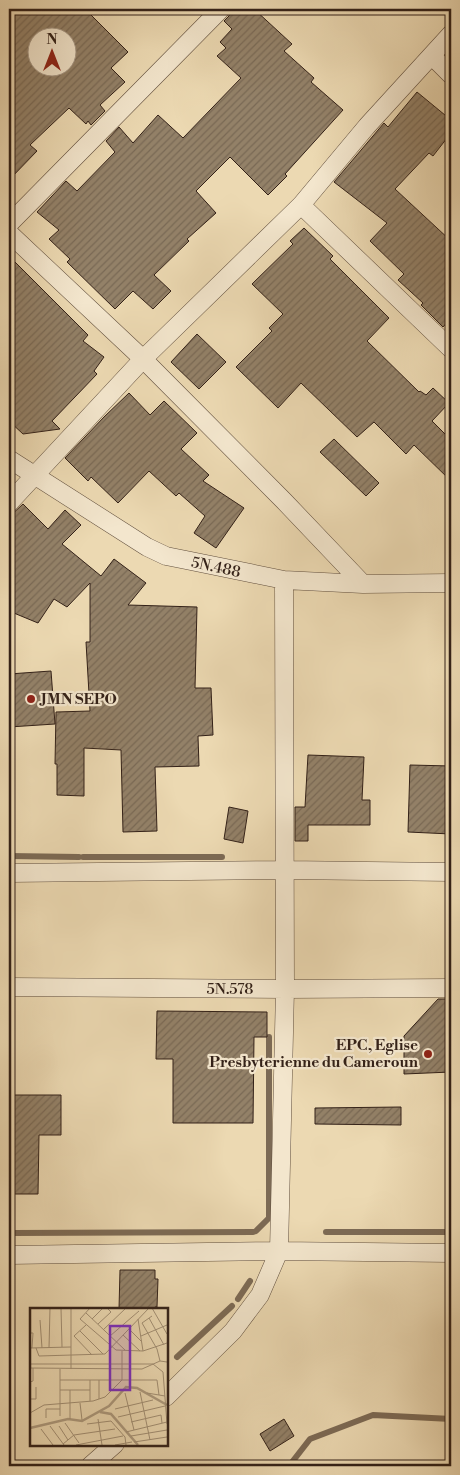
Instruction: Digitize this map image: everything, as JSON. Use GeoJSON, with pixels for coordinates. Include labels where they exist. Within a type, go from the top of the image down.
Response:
{"type":"FeatureCollection","features":[{"type":"Feature","properties":{"kind":"street"},"geometry":{"type":"LineString","coordinates":[[9,224],[220,9]]}},
{"type":"Feature","properties":{"kind":"street"},"geometry":{"type":"LineString","coordinates":[[9,503],[143,359],[301,205],[367,126],[451,34]]}},
{"type":"Feature","properties":{"kind":"street"},"geometry":{"type":"LineString","coordinates":[[432,56],[451,75]]}},
{"type":"Feature","properties":{"kind":"street"},"geometry":{"type":"LineString","coordinates":[[301,205],[451,348]]}},
{"type":"Feature","properties":{"kind":"street"},"geometry":{"type":"LineString","coordinates":[[9,233],[143,359],[284,501],[363,584]]}},
{"type":"Feature","properties":{"kind":"street","name":"5N.488"},"geometry":{"type":"LineString","coordinates":[[9,459],[147,547],[160,553],[284,580],[363,584],[451,583]]}},
{"type":"Feature","properties":{"kind":"street"},"geometry":{"type":"LineString","coordinates":[[168,1395],[233,1330],[260,1295],[279,1251],[285,989],[284,580]]}},
{"type":"Feature","properties":{"kind":"street"},"geometry":{"type":"LineString","coordinates":[[9,873],[285,870],[451,872]]}},
{"type":"Feature","properties":{"kind":"street","name":"5N.578"},"geometry":{"type":"LineString","coordinates":[[9,987],[451,988]]}},
{"type":"Feature","properties":{"kind":"street"},"geometry":{"type":"LineString","coordinates":[[9,1255],[279,1251],[451,1253]]}},
{"type":"Feature","properties":{"kind":"street"},"geometry":{"type":"LineString","coordinates":[[90,1466],[114,1445]]}},
{"type":"Feature","properties":{"kind":"building"},"geometry":{"type":"Polygon","coordinates":[[[9,9],[85,9],[128,52],[111,68],[125,82],[100,105],[105,111],[91,125],[88,121],[86,124],[69,108],[30,145],[37,151],[9,180],[9,9]]]}},
{"type":"Feature","properties":{"kind":"building"},"geometry":{"type":"Polygon","coordinates":[[[231,9],[254,9],[292,44],[284,51],[314,78],[311,82],[343,110],[285,174],[287,176],[268,195],[230,157],[196,191],[216,213],[187,239],[189,241],[154,275],[171,291],[153,309],[133,291],[115,309],[67,262],[70,259],[49,239],[59,230],[37,212],[66,181],[77,191],[115,152],[106,141],[119,127],[133,143],[158,115],[183,138],[241,78],[217,56],[226,48],[220,42],[232,29],[224,21],[229,16],[231,9]]]}},
{"type":"Feature","properties":{"kind":"building"},"geometry":{"type":"Polygon","coordinates":[[[417,92],[451,120],[451,133],[433,156],[429,153],[395,189],[451,241],[451,318],[443,327],[421,305],[423,303],[398,280],[404,274],[370,241],[387,223],[334,182],[384,123],[388,127],[417,92]]]}},
{"type":"Feature","properties":{"kind":"building"},"geometry":{"type":"Polygon","coordinates":[[[304,228],[333,256],[330,259],[389,318],[367,341],[419,392],[426,395],[433,388],[449,403],[432,421],[451,440],[451,481],[414,445],[406,454],[374,422],[357,437],[301,383],[278,408],[236,367],[272,331],[269,328],[283,314],[252,284],[293,244],[290,241],[304,228]]]}},
{"type":"Feature","properties":{"kind":"building"},"geometry":{"type":"Polygon","coordinates":[[[9,256],[88,335],[83,341],[104,357],[94,371],[97,374],[52,421],[60,429],[23,434],[9,421],[9,256]]]}},
{"type":"Feature","properties":{"kind":"building"},"geometry":{"type":"Polygon","coordinates":[[[197,334],[226,362],[199,389],[171,362],[197,334]]]}},
{"type":"Feature","properties":{"kind":"building"},"geometry":{"type":"Polygon","coordinates":[[[129,393],[150,415],[164,401],[197,433],[181,449],[209,475],[203,481],[244,508],[216,548],[194,533],[205,516],[179,493],[176,496],[149,471],[118,503],[91,477],[88,481],[65,458],[129,393]]]}},
{"type":"Feature","properties":{"kind":"building"},"geometry":{"type":"Polygon","coordinates":[[[334,439],[379,483],[366,496],[320,452],[334,439]]]}},
{"type":"Feature","properties":{"kind":"building"},"geometry":{"type":"Polygon","coordinates":[[[23,504],[48,529],[65,510],[81,525],[62,544],[101,576],[114,559],[146,583],[128,605],[197,607],[195,688],[211,688],[213,735],[198,736],[199,766],[155,767],[157,831],[123,832],[121,750],[84,748],[84,796],[57,795],[57,764],[55,764],[56,712],[90,711],[86,642],[90,642],[90,583],[67,607],[54,599],[38,623],[9,611],[9,517],[23,504]]]}},
{"type":"Feature","properties":{"kind":"building","name":"JMN SEPO"},"geometry":{"type":"Polygon","coordinates":[[[51,671],[55,724],[9,727],[9,674],[51,671]]]}},
{"type":"Feature","properties":{"kind":"building"},"geometry":{"type":"Polygon","coordinates":[[[308,755],[364,757],[362,800],[370,800],[370,825],[308,825],[308,841],[295,841],[295,807],[305,807],[308,755]]]}},
{"type":"Feature","properties":{"kind":"building"},"geometry":{"type":"Polygon","coordinates":[[[410,765],[451,766],[451,834],[408,832],[410,765]]]}},
{"type":"Feature","properties":{"kind":"building"},"geometry":{"type":"Polygon","coordinates":[[[229,807],[248,811],[243,843],[224,839],[229,807]]]}},
{"type":"Feature","properties":{"kind":"building","name":"EPC, Eglise Presbyterienne du Cameroun"},"geometry":{"type":"Polygon","coordinates":[[[438,999],[451,999],[451,1072],[404,1074],[404,1036],[438,999]]]}},
{"type":"Feature","properties":{"kind":"building"},"geometry":{"type":"Polygon","coordinates":[[[157,1011],[267,1012],[267,1037],[254,1037],[253,1123],[173,1123],[173,1059],[156,1059],[157,1011]]]}},
{"type":"Feature","properties":{"kind":"building"},"geometry":{"type":"Polygon","coordinates":[[[9,1095],[61,1095],[61,1135],[39,1135],[38,1194],[9,1194],[9,1095]]]}},
{"type":"Feature","properties":{"kind":"building"},"geometry":{"type":"Polygon","coordinates":[[[401,1107],[401,1125],[315,1124],[315,1108],[401,1107]]]}},
{"type":"Feature","properties":{"kind":"building"},"geometry":{"type":"Polygon","coordinates":[[[120,1270],[155,1270],[155,1279],[158,1279],[157,1307],[119,1308],[120,1270]]]}},
{"type":"Feature","properties":{"kind":"building"},"geometry":{"type":"Polygon","coordinates":[[[284,1419],[294,1436],[270,1451],[260,1434],[284,1419]]]}},
{"type":"Feature","properties":{"kind":"waterway"},"geometry":{"type":"LineString","coordinates":[[9,856],[79,857]]}},
{"type":"Feature","properties":{"kind":"waterway"},"geometry":{"type":"LineString","coordinates":[[83,857],[222,857]]}},
{"type":"Feature","properties":{"kind":"waterway"},"geometry":{"type":"LineString","coordinates":[[256,1231],[269,1218],[269,1037]]}},
{"type":"Feature","properties":{"kind":"waterway"},"geometry":{"type":"LineString","coordinates":[[13,1233],[253,1232]]}},
{"type":"Feature","properties":{"kind":"waterway"},"geometry":{"type":"LineString","coordinates":[[326,1232],[451,1232]]}},
{"type":"Feature","properties":{"kind":"waterway"},"geometry":{"type":"LineString","coordinates":[[238,1299],[250,1281]]}},
{"type":"Feature","properties":{"kind":"waterway"},"geometry":{"type":"LineString","coordinates":[[177,1357],[232,1306]]}},
{"type":"Feature","properties":{"kind":"waterway"},"geometry":{"type":"LineString","coordinates":[[289,1466],[310,1439],[373,1415],[451,1419]]}},
{"type":"Feature","properties":{"kind":"place","name":"JMN SEPO"},"geometry":{"type":"Point","coordinates":[31,699]}},
{"type":"Feature","properties":{"kind":"place","name":"EPC, Eglise Presbyterienne du Cameroun"},"geometry":{"type":"Point","coordinates":[428,1054]}}]}
